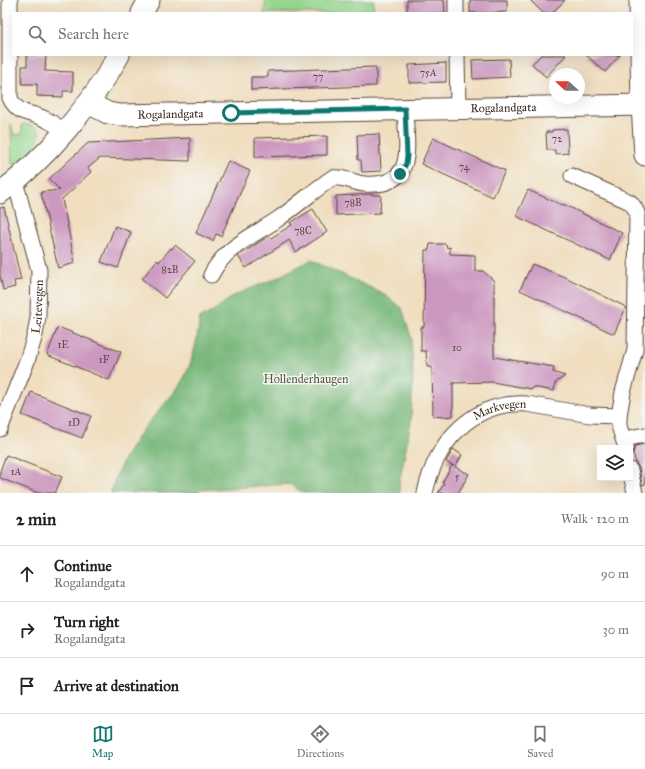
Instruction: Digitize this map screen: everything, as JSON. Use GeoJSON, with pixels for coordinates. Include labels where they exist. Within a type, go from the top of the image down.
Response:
{"type":"FeatureCollection","features":[{"type":"Feature","properties":{"kind":"street"},"geometry":{"type":"LineString","coordinates":[[10,0],[5,31],[10,98],[13,104],[23,112],[43,118],[64,131]]}},
{"type":"Feature","properties":{"kind":"street"},"geometry":{"type":"LineString","coordinates":[[143,12],[149,0]]}},
{"type":"Feature","properties":{"kind":"street"},"geometry":{"type":"LineString","coordinates":[[456,0],[456,12]]}},
{"type":"Feature","properties":{"kind":"street"},"geometry":{"type":"LineString","coordinates":[[640,0],[645,155]]}},
{"type":"Feature","properties":{"kind":"street"},"geometry":{"type":"LineString","coordinates":[[7,187],[45,153],[88,103],[117,56]]}},
{"type":"Feature","properties":{"kind":"street","name":"Rogalandgata"},"geometry":{"type":"LineString","coordinates":[[457,56],[458,108]]}},
{"type":"Feature","properties":{"kind":"street","name":"Rogalandgata"},"geometry":{"type":"LineString","coordinates":[[88,103],[108,113],[120,115],[644,105]]}},
{"type":"Feature","properties":{"kind":"street"},"geometry":{"type":"LineString","coordinates":[[211,275],[216,264],[236,246],[279,219],[332,178],[339,177],[363,184],[378,184],[393,180],[400,174],[406,164],[405,109]]}},
{"type":"Feature","properties":{"kind":"street"},"geometry":{"type":"LineString","coordinates":[[572,176],[630,202],[637,213],[635,350],[623,392],[619,426],[625,444],[645,435]]}},
{"type":"Feature","properties":{"kind":"street","name":"Leitevegen"},"geometry":{"type":"LineString","coordinates":[[0,429],[27,361],[35,335],[38,317],[39,270],[7,187]]}},
{"type":"Feature","properties":{"kind":"street","name":"Markvegen"},"geometry":{"type":"LineString","coordinates":[[425,493],[427,483],[448,439],[464,423],[486,410],[517,403],[590,415],[619,416]]}},
{"type":"Feature","properties":{"kind":"street"},"geometry":{"type":"LineString","coordinates":[[632,481],[635,493]]}},
{"type":"Feature","properties":{"kind":"green space"},"geometry":{"type":"Polygon","coordinates":[[[266,0],[374,0],[373,12],[264,12],[266,0]]]}},
{"type":"Feature","properties":{"kind":"green space"},"geometry":{"type":"Polygon","coordinates":[[[11,124],[14,135],[22,134],[22,124],[33,126],[38,130],[39,135],[33,148],[16,166],[12,164],[11,124]]]}},
{"type":"Feature","properties":{"kind":"green space","name":"Hollenderhaugen"},"geometry":{"type":"Polygon","coordinates":[[[311,260],[382,293],[402,308],[411,337],[413,371],[411,422],[399,484],[400,493],[303,493],[290,484],[200,490],[198,493],[111,493],[116,476],[134,442],[184,378],[194,353],[200,317],[207,315],[235,295],[274,279],[311,260]]]}},
{"type":"Feature","properties":{"kind":"building"},"geometry":{"type":"Polygon","coordinates":[[[407,0],[444,0],[445,12],[407,12],[407,0]]]}},
{"type":"Feature","properties":{"kind":"building"},"geometry":{"type":"Polygon","coordinates":[[[470,0],[507,0],[507,12],[470,12],[470,0]]]}},
{"type":"Feature","properties":{"kind":"building"},"geometry":{"type":"Polygon","coordinates":[[[530,0],[565,0],[553,12],[542,12],[530,0]]]}},
{"type":"Feature","properties":{"kind":"building"},"geometry":{"type":"Polygon","coordinates":[[[27,56],[46,56],[45,71],[73,72],[73,91],[63,91],[63,97],[37,96],[37,84],[22,84],[22,66],[27,66],[27,56]]]}},
{"type":"Feature","properties":{"kind":"building"},"geometry":{"type":"Polygon","coordinates":[[[540,56],[565,56],[554,68],[549,68],[549,74],[546,77],[532,64],[540,56]]]}},
{"type":"Feature","properties":{"kind":"building"},"geometry":{"type":"Polygon","coordinates":[[[587,56],[619,56],[605,72],[587,56]]]}},
{"type":"Feature","properties":{"kind":"building"},"geometry":{"type":"Polygon","coordinates":[[[509,59],[510,77],[473,79],[472,60],[509,59]]]}},
{"type":"Feature","properties":{"kind":"building"},"geometry":{"type":"Polygon","coordinates":[[[446,63],[446,82],[409,83],[409,65],[446,63]]]}},
{"type":"Feature","properties":{"kind":"building"},"geometry":{"type":"Polygon","coordinates":[[[376,67],[376,86],[251,90],[251,77],[268,77],[268,71],[376,67]]]}},
{"type":"Feature","properties":{"kind":"building"},"geometry":{"type":"Polygon","coordinates":[[[567,129],[568,153],[555,154],[555,150],[547,150],[546,132],[567,129]]]}},
{"type":"Feature","properties":{"kind":"building"},"geometry":{"type":"Polygon","coordinates":[[[379,134],[381,171],[362,172],[361,160],[358,160],[357,135],[379,134]]]}},
{"type":"Feature","properties":{"kind":"building"},"geometry":{"type":"Polygon","coordinates":[[[327,136],[327,155],[255,157],[255,138],[327,136]]]}},
{"type":"Feature","properties":{"kind":"building"},"geometry":{"type":"Polygon","coordinates":[[[190,138],[190,161],[100,158],[88,168],[91,172],[62,199],[75,263],[58,268],[41,192],[60,190],[49,179],[88,143],[190,138]]]}},
{"type":"Feature","properties":{"kind":"building"},"geometry":{"type":"Polygon","coordinates":[[[433,138],[505,171],[493,197],[421,164],[433,138]]]}},
{"type":"Feature","properties":{"kind":"building"},"geometry":{"type":"Polygon","coordinates":[[[228,161],[250,171],[221,236],[216,234],[213,241],[196,233],[228,161]]]}},
{"type":"Feature","properties":{"kind":"building"},"geometry":{"type":"Polygon","coordinates":[[[528,190],[562,205],[563,204],[622,233],[610,260],[516,216],[528,190]]]}},
{"type":"Feature","properties":{"kind":"building"},"geometry":{"type":"Polygon","coordinates":[[[381,195],[380,213],[336,215],[336,196],[381,195]]]}},
{"type":"Feature","properties":{"kind":"building"},"geometry":{"type":"Polygon","coordinates":[[[4,207],[21,280],[14,281],[15,287],[3,290],[0,276],[0,208],[4,207]]]}},
{"type":"Feature","properties":{"kind":"building"},"geometry":{"type":"Polygon","coordinates":[[[313,209],[327,232],[296,252],[289,240],[246,268],[238,256],[269,236],[271,238],[292,225],[290,223],[313,209]]]}},
{"type":"Feature","properties":{"kind":"building"},"geometry":{"type":"Polygon","coordinates":[[[115,226],[131,232],[118,268],[101,262],[115,226]]]}},
{"type":"Feature","properties":{"kind":"building"},"geometry":{"type":"Polygon","coordinates":[[[430,244],[446,244],[447,248],[450,247],[450,254],[475,255],[475,271],[483,271],[494,281],[494,357],[554,367],[553,372],[565,376],[555,383],[554,391],[533,387],[531,389],[492,382],[453,383],[453,416],[433,416],[432,367],[427,367],[426,351],[421,351],[421,327],[424,327],[425,250],[429,250],[430,244]]]}},
{"type":"Feature","properties":{"kind":"building"},"geometry":{"type":"Polygon","coordinates":[[[175,245],[195,261],[165,298],[142,279],[157,260],[159,262],[175,245]]]}},
{"type":"Feature","properties":{"kind":"building"},"geometry":{"type":"Polygon","coordinates":[[[532,264],[567,278],[626,307],[614,334],[520,290],[532,264]]]}},
{"type":"Feature","properties":{"kind":"building"},"geometry":{"type":"Polygon","coordinates":[[[58,327],[121,352],[109,380],[47,355],[58,327]]]}},
{"type":"Feature","properties":{"kind":"building"},"geometry":{"type":"Polygon","coordinates":[[[31,392],[91,416],[82,438],[22,415],[31,392]]]}},
{"type":"Feature","properties":{"kind":"building"},"geometry":{"type":"Polygon","coordinates":[[[645,444],[645,484],[642,485],[639,468],[633,453],[635,446],[645,444]]]}},
{"type":"Feature","properties":{"kind":"building"},"geometry":{"type":"Polygon","coordinates":[[[453,449],[462,455],[455,467],[469,474],[458,493],[438,493],[444,484],[442,483],[452,465],[446,462],[453,449]]]}},
{"type":"Feature","properties":{"kind":"building"},"geometry":{"type":"Polygon","coordinates":[[[6,455],[62,477],[55,493],[38,493],[0,478],[0,471],[6,455]]]}},
{"type":"Feature","properties":{"kind":"route"},"geometry":{"type":"LineString","coordinates":[[231,113],[405,109],[407,156],[406,164],[400,174]]}}]}
